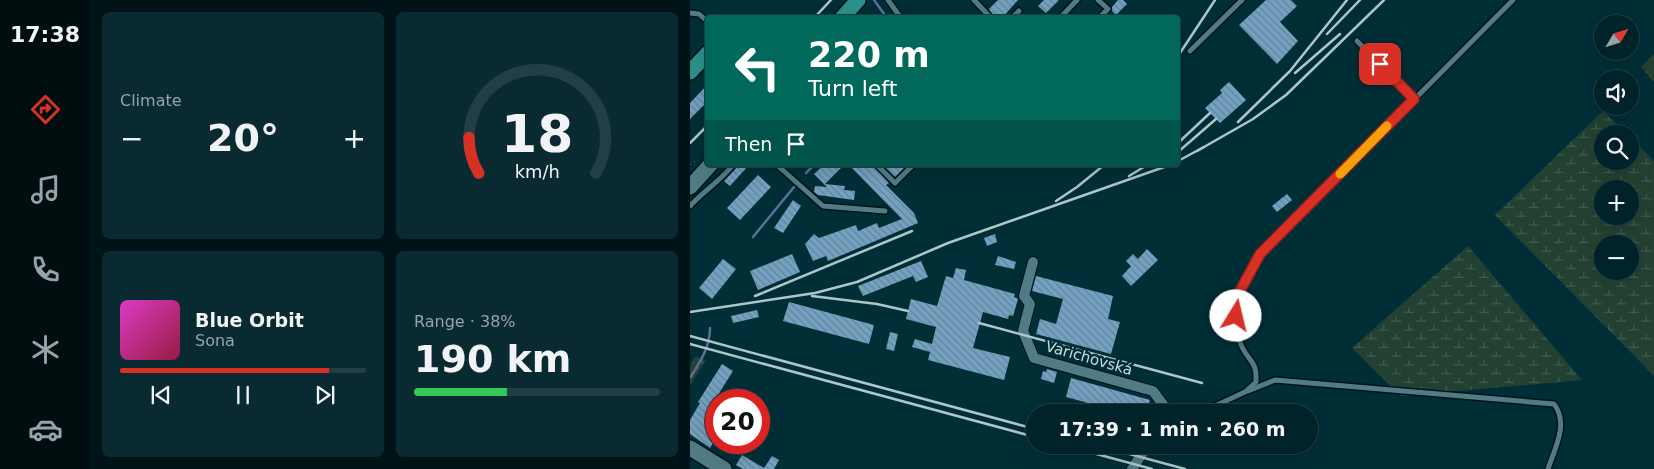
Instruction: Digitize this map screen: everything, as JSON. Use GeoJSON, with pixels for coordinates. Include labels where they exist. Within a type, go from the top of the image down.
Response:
{"type":"FeatureCollection","features":[{"type":"Feature","properties":{"kind":"main road"},"geometry":{"type":"LineString","coordinates":[[845,15],[858,0]]}},
{"type":"Feature","properties":{"kind":"main road"},"geometry":{"type":"LineString","coordinates":[[690,72],[705,56]]}},
{"type":"Feature","properties":{"kind":"street","name":"Varichovská"},"geometry":{"type":"LineString","coordinates":[[1033,262],[1024,296],[1030,304],[1023,331],[1034,358],[1153,391],[1163,404]]}},
{"type":"Feature","properties":{"kind":"street"},"geometry":{"type":"LineString","coordinates":[[690,448],[724,469]]}},
{"type":"Feature","properties":{"kind":"street"},"geometry":{"type":"LineString","coordinates":[[1132,469],[1142,454]]}},
{"type":"Feature","properties":{"kind":"lane"},"geometry":{"type":"LineString","coordinates":[[888,0],[899,15]]}},
{"type":"Feature","properties":{"kind":"lane"},"geometry":{"type":"LineString","coordinates":[[974,0],[988,15]]}},
{"type":"Feature","properties":{"kind":"lane"},"geometry":{"type":"LineString","coordinates":[[1063,15],[1077,0]]}},
{"type":"Feature","properties":{"kind":"lane"},"geometry":{"type":"LineString","coordinates":[[1098,0],[1108,9],[1103,15]]}},
{"type":"Feature","properties":{"kind":"lane"},"geometry":{"type":"LineString","coordinates":[[1190,51],[1242,0]]}},
{"type":"Feature","properties":{"kind":"lane"},"geometry":{"type":"LineString","coordinates":[[1245,392],[1256,382],[1256,370],[1250,356],[1243,349],[1238,334],[1236,316],[1241,289],[1249,271],[1260,254],[1513,0]]}},
{"type":"Feature","properties":{"kind":"lane"},"geometry":{"type":"LineString","coordinates":[[1015,15],[1019,11]]}},
{"type":"Feature","properties":{"kind":"lane"},"geometry":{"type":"LineString","coordinates":[[690,13],[699,14],[705,19]]}},
{"type":"Feature","properties":{"kind":"lane"},"geometry":{"type":"LineString","coordinates":[[1357,41],[1414,99]]}},
{"type":"Feature","properties":{"kind":"lane"},"geometry":{"type":"LineString","coordinates":[[690,206],[701,194],[718,182],[731,167]]}},
{"type":"Feature","properties":{"kind":"lane"},"geometry":{"type":"LineString","coordinates":[[779,167],[823,206],[885,211]]}},
{"type":"Feature","properties":{"kind":"lane"},"geometry":{"type":"LineString","coordinates":[[879,167],[895,183],[911,167]]}},
{"type":"Feature","properties":{"kind":"lane"},"geometry":{"type":"LineString","coordinates":[[1219,404],[1275,380],[1554,404],[1561,412],[1562,423],[1548,469]]}},
{"type":"Feature","properties":{"kind":"green space"},"geometry":{"type":"Polygon","coordinates":[[[1654,54],[1654,82],[1641,67],[1654,54]]]}},
{"type":"Feature","properties":{"kind":"green space"},"geometry":{"type":"Polygon","coordinates":[[[1599,115],[1607,115],[1618,125],[1594,125],[1594,170],[1639,170],[1639,146],[1654,161],[1654,376],[1495,215],[1599,115]]]}},
{"type":"Feature","properties":{"kind":"green space"},"geometry":{"type":"Polygon","coordinates":[[[1468,246],[1582,380],[1401,396],[1352,348],[1468,246]]]}},
{"type":"Feature","properties":{"kind":"green space"},"geometry":{"type":"Polygon","coordinates":[[[695,357],[706,360],[690,386],[690,367],[695,357]]]}},
{"type":"Feature","properties":{"kind":"building"},"geometry":{"type":"Polygon","coordinates":[[[998,0],[1018,0],[1005,15],[993,15],[989,9],[998,0]]]}},
{"type":"Feature","properties":{"kind":"building"},"geometry":{"type":"Polygon","coordinates":[[[1044,0],[1059,0],[1046,13],[1038,6],[1044,0]]]}},
{"type":"Feature","properties":{"kind":"building"},"geometry":{"type":"Polygon","coordinates":[[[1118,0],[1123,0],[1127,4],[1116,15],[1112,11],[1112,7],[1118,0]]]}},
{"type":"Feature","properties":{"kind":"building"},"geometry":{"type":"Polygon","coordinates":[[[1266,0],[1291,0],[1297,6],[1280,22],[1298,41],[1277,64],[1239,25],[1266,0]]]}},
{"type":"Feature","properties":{"kind":"building"},"geometry":{"type":"Polygon","coordinates":[[[1229,82],[1246,100],[1220,123],[1205,108],[1222,93],[1220,90],[1229,82]]]}},
{"type":"Feature","properties":{"kind":"building"},"geometry":{"type":"Polygon","coordinates":[[[705,87],[705,104],[690,119],[690,103],[705,87]]]}},
{"type":"Feature","properties":{"kind":"building"},"geometry":{"type":"Polygon","coordinates":[[[737,167],[747,167],[730,186],[724,181],[737,167]]]}},
{"type":"Feature","properties":{"kind":"building"},"geometry":{"type":"Polygon","coordinates":[[[822,167],[842,167],[825,184],[845,186],[844,190],[855,191],[854,200],[818,195],[814,192],[815,186],[827,187],[814,174],[822,167]]]}},
{"type":"Feature","properties":{"kind":"building"},"geometry":{"type":"Polygon","coordinates":[[[851,167],[875,167],[889,183],[886,185],[914,213],[918,223],[828,261],[826,256],[813,261],[805,244],[814,234],[819,238],[856,225],[858,231],[877,223],[879,228],[902,219],[851,167]]]}},
{"type":"Feature","properties":{"kind":"building"},"geometry":{"type":"Polygon","coordinates":[[[885,167],[905,167],[895,177],[885,167]]]}},
{"type":"Feature","properties":{"kind":"building"},"geometry":{"type":"Polygon","coordinates":[[[758,175],[771,187],[740,220],[727,208],[758,175]]]}},
{"type":"Feature","properties":{"kind":"building"},"geometry":{"type":"Polygon","coordinates":[[[1287,194],[1292,200],[1277,212],[1272,206],[1287,194]]]}},
{"type":"Feature","properties":{"kind":"building"},"geometry":{"type":"Polygon","coordinates":[[[793,200],[801,206],[783,233],[774,228],[793,200]]]}},
{"type":"Feature","properties":{"kind":"building"},"geometry":{"type":"Polygon","coordinates":[[[995,234],[997,242],[987,246],[984,238],[995,234]]]}},
{"type":"Feature","properties":{"kind":"building"},"geometry":{"type":"Polygon","coordinates":[[[1147,249],[1158,260],[1131,286],[1122,276],[1131,266],[1126,261],[1133,254],[1138,259],[1147,249]]]}},
{"type":"Feature","properties":{"kind":"building"},"geometry":{"type":"Polygon","coordinates":[[[792,254],[800,272],[758,290],[750,271],[792,254]]]}},
{"type":"Feature","properties":{"kind":"building"},"geometry":{"type":"Polygon","coordinates":[[[998,256],[1016,262],[1014,269],[995,265],[998,256]]]}},
{"type":"Feature","properties":{"kind":"building"},"geometry":{"type":"Polygon","coordinates":[[[723,259],[736,269],[712,299],[699,288],[723,259]]]}},
{"type":"Feature","properties":{"kind":"building"},"geometry":{"type":"Polygon","coordinates":[[[921,261],[928,277],[916,282],[913,276],[863,296],[858,286],[921,261]]]}},
{"type":"Feature","properties":{"kind":"building"},"geometry":{"type":"Polygon","coordinates":[[[956,268],[966,270],[964,280],[1015,294],[1014,297],[1018,299],[1013,316],[1009,315],[1008,319],[983,312],[973,348],[1010,357],[1004,380],[928,360],[930,352],[912,347],[915,339],[932,344],[936,327],[906,319],[911,299],[937,306],[946,276],[953,278],[956,268]]]}},
{"type":"Feature","properties":{"kind":"building"},"geometry":{"type":"Polygon","coordinates":[[[1036,276],[1113,296],[1108,319],[1120,322],[1111,354],[1036,334],[1040,319],[1056,324],[1063,299],[1032,291],[1036,276]]]}},
{"type":"Feature","properties":{"kind":"building"},"geometry":{"type":"Polygon","coordinates":[[[789,302],[874,325],[869,344],[783,321],[789,302]]]}},
{"type":"Feature","properties":{"kind":"building"},"geometry":{"type":"Polygon","coordinates":[[[757,310],[759,317],[733,323],[731,316],[757,310]]]}},
{"type":"Feature","properties":{"kind":"building"},"geometry":{"type":"Polygon","coordinates":[[[890,332],[898,334],[894,351],[886,349],[890,332]]]}},
{"type":"Feature","properties":{"kind":"building"},"geometry":{"type":"Polygon","coordinates":[[[722,364],[733,371],[722,389],[706,389],[722,364]]]}},
{"type":"Feature","properties":{"kind":"building"},"geometry":{"type":"Polygon","coordinates":[[[1047,369],[1057,372],[1054,383],[1041,379],[1043,371],[1046,372],[1047,369]]]}},
{"type":"Feature","properties":{"kind":"building"},"geometry":{"type":"Polygon","coordinates":[[[1071,378],[1150,400],[1149,404],[1092,404],[1066,397],[1071,378]]]}},
{"type":"Feature","properties":{"kind":"building"},"geometry":{"type":"Polygon","coordinates":[[[705,391],[705,444],[690,434],[690,420],[700,403],[698,402],[705,391]]]}},
{"type":"Feature","properties":{"kind":"building"},"geometry":{"type":"Polygon","coordinates":[[[742,455],[764,468],[772,456],[779,460],[774,469],[743,469],[736,465],[742,455]]]}},
{"type":"Feature","properties":{"kind":"waterway"},"geometry":{"type":"LineString","coordinates":[[874,0],[885,15]]}},
{"type":"Feature","properties":{"kind":"waterway"},"geometry":{"type":"LineString","coordinates":[[806,173],[812,167]]}},
{"type":"Feature","properties":{"kind":"waterway"},"geometry":{"type":"LineString","coordinates":[[753,237],[794,187]]}},
{"type":"Feature","properties":{"kind":"waterway"},"geometry":{"type":"LineString","coordinates":[[690,378],[706,348],[710,328]]}},
{"type":"Feature","properties":{"kind":"railway"},"geometry":{"type":"LineString","coordinates":[[817,15],[831,0]]}},
{"type":"Feature","properties":{"kind":"railway"},"geometry":{"type":"LineString","coordinates":[[1180,53],[1215,0]]}},
{"type":"Feature","properties":{"kind":"railway"},"geometry":{"type":"LineString","coordinates":[[1238,122],[1290,71],[1347,0]]}},
{"type":"Feature","properties":{"kind":"railway"},"geometry":{"type":"LineString","coordinates":[[1327,34],[1360,0]]}},
{"type":"Feature","properties":{"kind":"railway"},"geometry":{"type":"LineString","coordinates":[[1197,151],[1253,119],[1286,95],[1384,0]]}},
{"type":"Feature","properties":{"kind":"railway"},"geometry":{"type":"LineString","coordinates":[[1295,73],[1340,34]]}},
{"type":"Feature","properties":{"kind":"railway"},"geometry":{"type":"LineString","coordinates":[[1180,141],[1210,113]]}},
{"type":"Feature","properties":{"kind":"railway"},"geometry":{"type":"LineString","coordinates":[[1180,150],[1216,119]]}},
{"type":"Feature","properties":{"kind":"railway"},"geometry":{"type":"LineString","coordinates":[[690,143],[705,128]]}},
{"type":"Feature","properties":{"kind":"railway"},"geometry":{"type":"LineString","coordinates":[[1180,160],[1204,147]]}},
{"type":"Feature","properties":{"kind":"railway"},"geometry":{"type":"LineString","coordinates":[[1056,201],[1102,167]]}},
{"type":"Feature","properties":{"kind":"railway"},"geometry":{"type":"LineString","coordinates":[[1129,176],[1144,167]]}},
{"type":"Feature","properties":{"kind":"railway"},"geometry":{"type":"LineString","coordinates":[[690,312],[815,293],[857,282],[948,243],[1164,167]]}},
{"type":"Feature","properties":{"kind":"railway"},"geometry":{"type":"LineString","coordinates":[[755,296],[912,231]]}},
{"type":"Feature","properties":{"kind":"railway"},"geometry":{"type":"LineString","coordinates":[[812,296],[877,304],[908,311]]}},
{"type":"Feature","properties":{"kind":"railway"},"geometry":{"type":"LineString","coordinates":[[979,323],[1202,383]]}},
{"type":"Feature","properties":{"kind":"railway"},"geometry":{"type":"LineString","coordinates":[[690,336],[1026,427]]}},
{"type":"Feature","properties":{"kind":"railway"},"geometry":{"type":"LineString","coordinates":[[690,344],[1026,435]]}},
{"type":"Feature","properties":{"kind":"railway"},"geometry":{"type":"LineString","coordinates":[[1096,454],[1152,469]]}},
{"type":"Feature","properties":{"kind":"railway"},"geometry":{"type":"LineString","coordinates":[[1129,454],[1185,469]]}},
{"type":"Feature","properties":{"kind":"slow traffic"},"geometry":{"type":"LineString","coordinates":[[1340,174],[1387,126]]}},
{"type":"Feature","properties":{"kind":"route"},"geometry":{"type":"LineString","coordinates":[[1236,316],[1241,289],[1249,271],[1260,254],[1414,99],[1380,64]]}}]}
